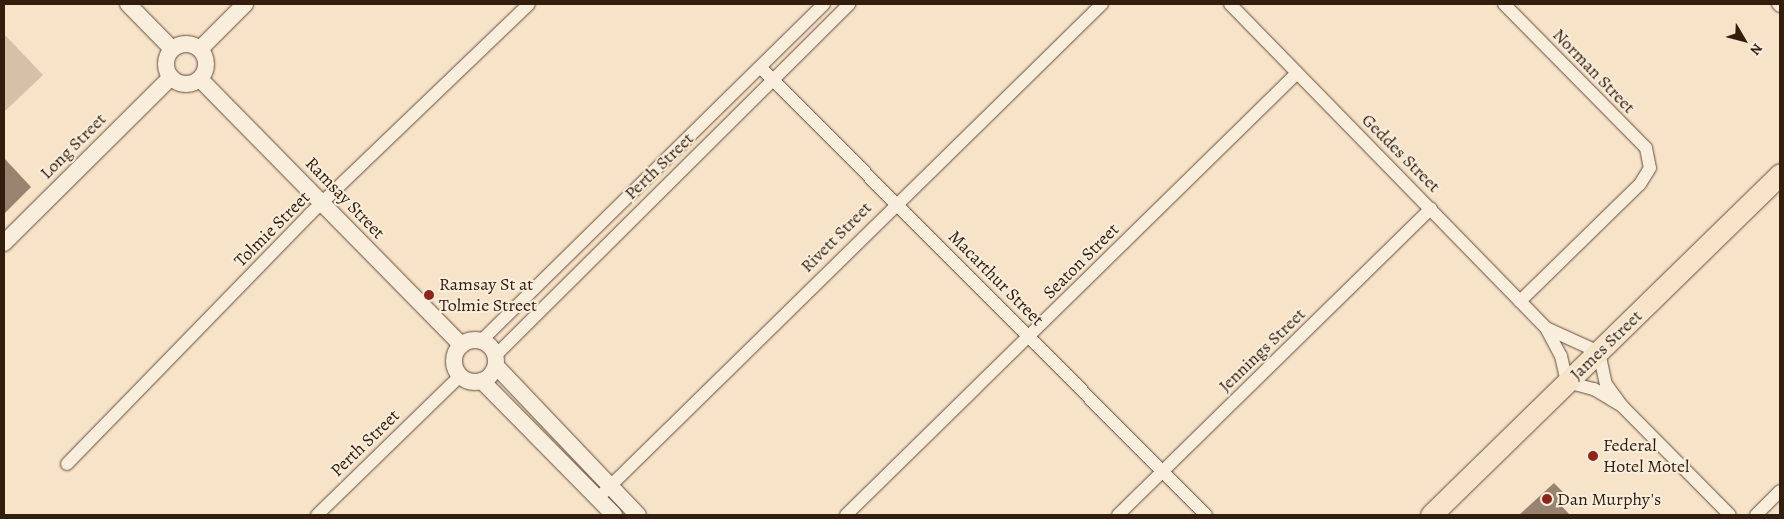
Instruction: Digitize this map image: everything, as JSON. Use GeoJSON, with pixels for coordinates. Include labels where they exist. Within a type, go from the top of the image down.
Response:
{"type":"FeatureCollection","features":[{"type":"Feature","properties":{"kind":"highway","name":"James Street"},"geometry":{"type":"LineString","coordinates":[[1431,515],[1780,174]]}},
{"type":"Feature","properties":{"kind":"street"},"geometry":{"type":"LineString","coordinates":[[128,4],[172,49]]}},
{"type":"Feature","properties":{"kind":"street"},"geometry":{"type":"LineString","coordinates":[[200,49],[246,4]]}},
{"type":"Feature","properties":{"kind":"street","name":"Tolmie Street"},"geometry":{"type":"LineString","coordinates":[[67,464],[322,203],[530,4]]}},
{"type":"Feature","properties":{"kind":"street","name":"Perth Street"},"geometry":{"type":"LineString","coordinates":[[481,340],[591,235],[824,4]]}},
{"type":"Feature","properties":{"kind":"street","name":"Perth Street"},"geometry":{"type":"LineString","coordinates":[[496,361],[601,246],[849,4]]}},
{"type":"Feature","properties":{"kind":"street","name":"Rivett Street"},"geometry":{"type":"LineString","coordinates":[[597,499],[896,202],[1102,4]]}},
{"type":"Feature","properties":{"kind":"street","name":"Geddes Street"},"geometry":{"type":"LineString","coordinates":[[1230,4],[1546,328],[1561,356],[1567,382]]}},
{"type":"Feature","properties":{"kind":"street","name":"Norman Street"},"geometry":{"type":"LineString","coordinates":[[1504,4],[1646,148],[1650,168],[1640,184],[1520,301]]}},
{"type":"Feature","properties":{"kind":"street"},"geometry":{"type":"LineString","coordinates":[[186,44],[200,49],[206,66],[200,79],[185,84],[171,77],[166,63],[172,49],[186,44]]}},
{"type":"Feature","properties":{"kind":"street","name":"Macarthur Street"},"geometry":{"type":"LineString","coordinates":[[760,67],[1206,515]]}},
{"type":"Feature","properties":{"kind":"street","name":"Seaton Street"},"geometry":{"type":"LineString","coordinates":[[846,515],[1297,73]]}},
{"type":"Feature","properties":{"kind":"street","name":"Long Street"},"geometry":{"type":"LineString","coordinates":[[4,243],[171,77]]}},
{"type":"Feature","properties":{"kind":"street","name":"Ramsay Street"},"geometry":{"type":"LineString","coordinates":[[200,79],[461,345]]}},
{"type":"Feature","properties":{"kind":"street"},"geometry":{"type":"LineString","coordinates":[[660,167],[670,179]]}},
{"type":"Feature","properties":{"kind":"street","name":"Jennings Street"},"geometry":{"type":"LineString","coordinates":[[1118,515],[1431,209]]}},
{"type":"Feature","properties":{"kind":"street"},"geometry":{"type":"LineString","coordinates":[[591,235],[601,246]]}},
{"type":"Feature","properties":{"kind":"street","name":"Geddes Street"},"geometry":{"type":"LineString","coordinates":[[1546,328],[1599,352]]}},
{"type":"Feature","properties":{"kind":"street"},"geometry":{"type":"LineString","coordinates":[[614,515],[482,381],[468,381],[460,376],[454,362],[461,345],[481,340],[496,361],[609,486],[638,515]]}},
{"type":"Feature","properties":{"kind":"street"},"geometry":{"type":"LineString","coordinates":[[1599,352],[1606,384],[1622,406],[1730,515]]}},
{"type":"Feature","properties":{"kind":"street"},"geometry":{"type":"LineString","coordinates":[[482,381],[496,361]]}},
{"type":"Feature","properties":{"kind":"street","name":"Perth Street"},"geometry":{"type":"LineString","coordinates":[[317,515],[460,376]]}},
{"type":"Feature","properties":{"kind":"street"},"geometry":{"type":"LineString","coordinates":[[1567,382],[1594,389],[1622,406]]}},
{"type":"Feature","properties":{"kind":"street"},"geometry":{"type":"LineString","coordinates":[[1756,515],[1780,491]]}},
{"type":"Feature","properties":{"kind":"shaded area"},"geometry":{"type":"Polygon","coordinates":[[[4,34],[43,75],[4,112],[4,34]]]}},
{"type":"Feature","properties":{"kind":"building"},"geometry":{"type":"Polygon","coordinates":[[[4,158],[31,187],[4,214],[4,158]]]}},
{"type":"Feature","properties":{"kind":"building","name":"Dan Murphy's"},"geometry":{"type":"Polygon","coordinates":[[[1554,483],[1563,492],[1557,501],[1570,515],[1519,515],[1554,483]]]}},
{"type":"Feature","properties":{"kind":"place","name":"Ramsay St at Tolmie Street"},"geometry":{"type":"Point","coordinates":[429,295]}},
{"type":"Feature","properties":{"kind":"place","name":"Federal Hotel Motel"},"geometry":{"type":"Point","coordinates":[1593,456]}},
{"type":"Feature","properties":{"kind":"place","name":"Dan Murphy's"},"geometry":{"type":"Point","coordinates":[1547,499]}}]}
